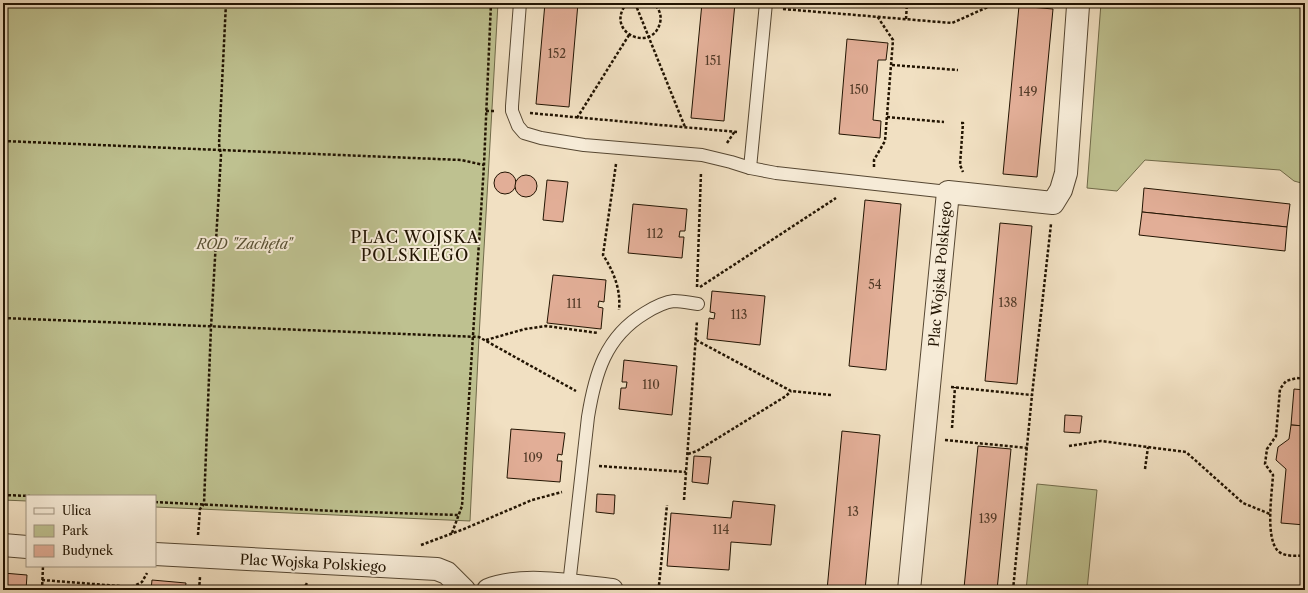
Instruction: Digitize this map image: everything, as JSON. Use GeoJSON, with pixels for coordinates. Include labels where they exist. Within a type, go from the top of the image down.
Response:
{"type":"FeatureCollection","features":[{"type":"Feature","properties":{"kind":"street"},"geometry":{"type":"LineString","coordinates":[[1054,203],[1061,190],[1066,173],[1072,5]]}},
{"type":"Feature","properties":{"kind":"street","name":"Plac Wojska Polskiego"},"geometry":{"type":"LineString","coordinates":[[910,590],[948,192],[1054,203]]}},
{"type":"Feature","properties":{"kind":"street"},"geometry":{"type":"LineString","coordinates":[[3,546],[26,547]]}},
{"type":"Feature","properties":{"kind":"street","name":"Plac Wojska Polskiego"},"geometry":{"type":"LineString","coordinates":[[156,563],[437,569],[447,573],[464,590]]}},
{"type":"Feature","properties":{"kind":"street"},"geometry":{"type":"LineString","coordinates":[[488,590],[496,586],[510,583],[569,585],[612,590]]}},
{"type":"Feature","properties":{"kind":"lane"},"geometry":{"type":"LineString","coordinates":[[520,3],[512,111],[518,126],[524,132],[541,138],[584,145],[702,155],[750,168],[776,173],[948,192]]}},
{"type":"Feature","properties":{"kind":"lane"},"geometry":{"type":"LineString","coordinates":[[750,168],[766,5]]}},
{"type":"Feature","properties":{"kind":"lane"},"geometry":{"type":"LineString","coordinates":[[569,585],[592,390],[600,365],[617,336],[637,318],[655,307],[672,301],[698,304]]}},
{"type":"Feature","properties":{"kind":"path"},"geometry":{"type":"LineString","coordinates":[[198,536],[200,509],[204,504],[226,3]]}},
{"type":"Feature","properties":{"kind":"path"},"geometry":{"type":"LineString","coordinates":[[452,533],[462,506],[484,165],[491,3]]}},
{"type":"Feature","properties":{"kind":"path"},"geometry":{"type":"LineString","coordinates":[[627,3],[622,9],[620,16],[621,24],[624,30],[638,38],[648,37],[658,28],[661,20],[660,12],[653,3]]}},
{"type":"Feature","properties":{"kind":"path"},"geometry":{"type":"LineString","coordinates":[[634,3],[684,127]]}},
{"type":"Feature","properties":{"kind":"path"},"geometry":{"type":"LineString","coordinates":[[906,19],[907,3]]}},
{"type":"Feature","properties":{"kind":"path"},"geometry":{"type":"LineString","coordinates":[[766,5],[952,23],[997,3]]}},
{"type":"Feature","properties":{"kind":"path"},"geometry":{"type":"LineString","coordinates":[[1025,3],[1072,5]]}},
{"type":"Feature","properties":{"kind":"path"},"geometry":{"type":"LineString","coordinates":[[872,183],[874,160],[885,141],[893,40],[877,16]]}},
{"type":"Feature","properties":{"kind":"path"},"geometry":{"type":"LineString","coordinates":[[577,118],[629,34]]}},
{"type":"Feature","properties":{"kind":"path"},"geometry":{"type":"LineString","coordinates":[[892,65],[958,70]]}},
{"type":"Feature","properties":{"kind":"path"},"geometry":{"type":"LineString","coordinates":[[486,111],[492,111]]}},
{"type":"Feature","properties":{"kind":"path"},"geometry":{"type":"LineString","coordinates":[[527,112],[577,118],[754,133]]}},
{"type":"Feature","properties":{"kind":"path"},"geometry":{"type":"LineString","coordinates":[[887,117],[944,122]]}},
{"type":"Feature","properties":{"kind":"path"},"geometry":{"type":"LineString","coordinates":[[961,123],[963,123],[960,165],[966,177]]}},
{"type":"Feature","properties":{"kind":"path"},"geometry":{"type":"LineString","coordinates":[[3,140],[461,160],[484,165]]}},
{"type":"Feature","properties":{"kind":"path"},"geometry":{"type":"LineString","coordinates":[[486,340],[525,329],[546,326],[617,336],[620,307],[618,285],[603,255],[618,148]]}},
{"type":"Feature","properties":{"kind":"path"},"geometry":{"type":"LineString","coordinates":[[702,155],[697,288],[838,196]]}},
{"type":"Feature","properties":{"kind":"path"},"geometry":{"type":"LineString","coordinates":[[1013,590],[1028,448],[1032,394],[1054,203]]}},
{"type":"Feature","properties":{"kind":"path"},"geometry":{"type":"LineString","coordinates":[[684,500],[698,304]]}},
{"type":"Feature","properties":{"kind":"path"},"geometry":{"type":"LineString","coordinates":[[3,318],[479,337],[591,399]]}},
{"type":"Feature","properties":{"kind":"path"},"geometry":{"type":"LineString","coordinates":[[696,340],[791,390],[831,395]]}},
{"type":"Feature","properties":{"kind":"path"},"geometry":{"type":"LineString","coordinates":[[1305,379],[1297,378],[1286,381],[1280,389],[1276,436],[1267,449],[1264,464],[1274,475],[1270,514],[1274,545],[1279,552],[1291,556],[1304,555],[1305,571]]}},
{"type":"Feature","properties":{"kind":"path"},"geometry":{"type":"LineString","coordinates":[[952,428],[955,387],[1032,394]]}},
{"type":"Feature","properties":{"kind":"path"},"geometry":{"type":"LineString","coordinates":[[688,454],[697,451],[786,396],[791,390]]}},
{"type":"Feature","properties":{"kind":"path"},"geometry":{"type":"LineString","coordinates":[[942,440],[1028,448]]}},
{"type":"Feature","properties":{"kind":"path"},"geometry":{"type":"LineString","coordinates":[[1069,446],[1101,441],[1186,452],[1243,503],[1270,514]]}},
{"type":"Feature","properties":{"kind":"path"},"geometry":{"type":"LineString","coordinates":[[1145,469],[1148,447]]}},
{"type":"Feature","properties":{"kind":"path"},"geometry":{"type":"LineString","coordinates":[[583,465],[686,472]]}},
{"type":"Feature","properties":{"kind":"path"},"geometry":{"type":"LineString","coordinates":[[415,547],[532,500],[580,487]]}},
{"type":"Feature","properties":{"kind":"path"},"geometry":{"type":"LineString","coordinates":[[3,495],[26,496]]}},
{"type":"Feature","properties":{"kind":"path"},"geometry":{"type":"LineString","coordinates":[[156,502],[333,511],[458,515]]}},
{"type":"Feature","properties":{"kind":"path"},"geometry":{"type":"LineString","coordinates":[[659,585],[667,504]]}},
{"type":"Feature","properties":{"kind":"path"},"geometry":{"type":"LineString","coordinates":[[42,590],[43,567]]}},
{"type":"Feature","properties":{"kind":"path"},"geometry":{"type":"LineString","coordinates":[[42,580],[132,586],[142,582],[150,567]]}},
{"type":"Feature","properties":{"kind":"green space","name":"ROD \"Zachęta\""},"geometry":{"type":"Polygon","coordinates":[[[3,3],[498,3],[470,521],[156,507],[156,495],[26,495],[26,501],[3,500],[3,3]]]}},
{"type":"Feature","properties":{"kind":"green space"},"geometry":{"type":"Polygon","coordinates":[[[1101,3],[1305,3],[1305,184],[1294,181],[1280,170],[1145,160],[1117,191],[1087,188],[1101,3]]]}},
{"type":"Feature","properties":{"kind":"green space"},"geometry":{"type":"Polygon","coordinates":[[[1037,484],[1097,490],[1087,590],[1026,590],[1037,484]]]}},
{"type":"Feature","properties":{"kind":"building"},"geometry":{"type":"Polygon","coordinates":[[[545,3],[578,3],[569,107],[536,104],[545,3]]]}},
{"type":"Feature","properties":{"kind":"building"},"geometry":{"type":"Polygon","coordinates":[[[702,3],[735,3],[724,121],[691,118],[702,3]]]}},
{"type":"Feature","properties":{"kind":"building"},"geometry":{"type":"Polygon","coordinates":[[[1019,6],[1053,9],[1037,177],[1003,174],[1019,6]]]}},
{"type":"Feature","properties":{"kind":"building"},"geometry":{"type":"Polygon","coordinates":[[[847,39],[888,43],[886,60],[878,60],[873,120],[881,121],[880,138],[839,134],[847,39]]]}},
{"type":"Feature","properties":{"kind":"building"},"geometry":{"type":"Polygon","coordinates":[[[505,172],[513,175],[516,183],[513,191],[505,194],[497,191],[494,183],[497,175],[505,172]]]}},
{"type":"Feature","properties":{"kind":"building"},"geometry":{"type":"Polygon","coordinates":[[[526,175],[534,178],[537,186],[534,194],[526,197],[518,194],[515,186],[518,178],[526,175]]]}},
{"type":"Feature","properties":{"kind":"building"},"geometry":{"type":"Polygon","coordinates":[[[547,180],[568,182],[563,222],[543,220],[547,180]]]}},
{"type":"Feature","properties":{"kind":"building"},"geometry":{"type":"Polygon","coordinates":[[[1144,188],[1290,204],[1287,227],[1142,212],[1144,188]]]}},
{"type":"Feature","properties":{"kind":"building"},"geometry":{"type":"Polygon","coordinates":[[[865,200],[901,204],[886,370],[849,366],[865,200]]]}},
{"type":"Feature","properties":{"kind":"building"},"geometry":{"type":"Polygon","coordinates":[[[633,204],[687,209],[685,231],[680,231],[679,237],[684,237],[682,258],[628,253],[633,204]]]}},
{"type":"Feature","properties":{"kind":"building"},"geometry":{"type":"Polygon","coordinates":[[[1142,212],[1287,227],[1285,251],[1139,235],[1142,212]]]}},
{"type":"Feature","properties":{"kind":"building"},"geometry":{"type":"Polygon","coordinates":[[[1000,223],[1032,226],[1017,384],[985,381],[1000,223]]]}},
{"type":"Feature","properties":{"kind":"building"},"geometry":{"type":"Polygon","coordinates":[[[553,275],[606,280],[604,302],[599,301],[598,307],[603,308],[601,329],[547,323],[553,275]]]}},
{"type":"Feature","properties":{"kind":"building"},"geometry":{"type":"Polygon","coordinates":[[[712,291],[765,296],[760,345],[707,339],[709,318],[714,319],[715,313],[710,312],[712,291]]]}},
{"type":"Feature","properties":{"kind":"building"},"geometry":{"type":"Polygon","coordinates":[[[624,360],[677,366],[672,415],[619,409],[621,388],[626,388],[627,382],[622,382],[624,360]]]}},
{"type":"Feature","properties":{"kind":"building"},"geometry":{"type":"Polygon","coordinates":[[[1294,389],[1305,390],[1305,426],[1291,425],[1294,389]]]}},
{"type":"Feature","properties":{"kind":"building"},"geometry":{"type":"Polygon","coordinates":[[[1065,415],[1082,416],[1080,433],[1064,432],[1065,415]]]}},
{"type":"Feature","properties":{"kind":"building"},"geometry":{"type":"Polygon","coordinates":[[[1291,425],[1305,426],[1305,525],[1281,523],[1286,469],[1276,460],[1278,447],[1289,439],[1291,425]]]}},
{"type":"Feature","properties":{"kind":"building"},"geometry":{"type":"Polygon","coordinates":[[[511,429],[565,433],[562,455],[558,454],[557,461],[562,461],[560,482],[507,478],[511,429]]]}},
{"type":"Feature","properties":{"kind":"building"},"geometry":{"type":"Polygon","coordinates":[[[842,431],[880,435],[865,590],[827,590],[842,431]]]}},
{"type":"Feature","properties":{"kind":"building"},"geometry":{"type":"Polygon","coordinates":[[[978,446],[1011,449],[997,590],[964,588],[978,446]]]}},
{"type":"Feature","properties":{"kind":"building"},"geometry":{"type":"Polygon","coordinates":[[[694,456],[711,457],[708,484],[692,482],[694,456]]]}},
{"type":"Feature","properties":{"kind":"building"},"geometry":{"type":"Polygon","coordinates":[[[597,494],[615,495],[614,514],[596,512],[597,494]]]}},
{"type":"Feature","properties":{"kind":"building"},"geometry":{"type":"Polygon","coordinates":[[[733,501],[775,505],[771,545],[731,542],[729,570],[667,566],[671,513],[731,518],[733,501]]]}},
{"type":"Feature","properties":{"kind":"building"},"geometry":{"type":"Polygon","coordinates":[[[3,573],[27,575],[26,590],[3,590],[3,573]]]}},
{"type":"Feature","properties":{"kind":"building"},"geometry":{"type":"Polygon","coordinates":[[[152,580],[186,583],[185,590],[151,590],[152,580]]]}},
{"type":"Feature","properties":{"kind":"district","name":"PLAC WOJSKA POLSKIEGO"},"geometry":{"type":"Point","coordinates":[415,246]}}]}
